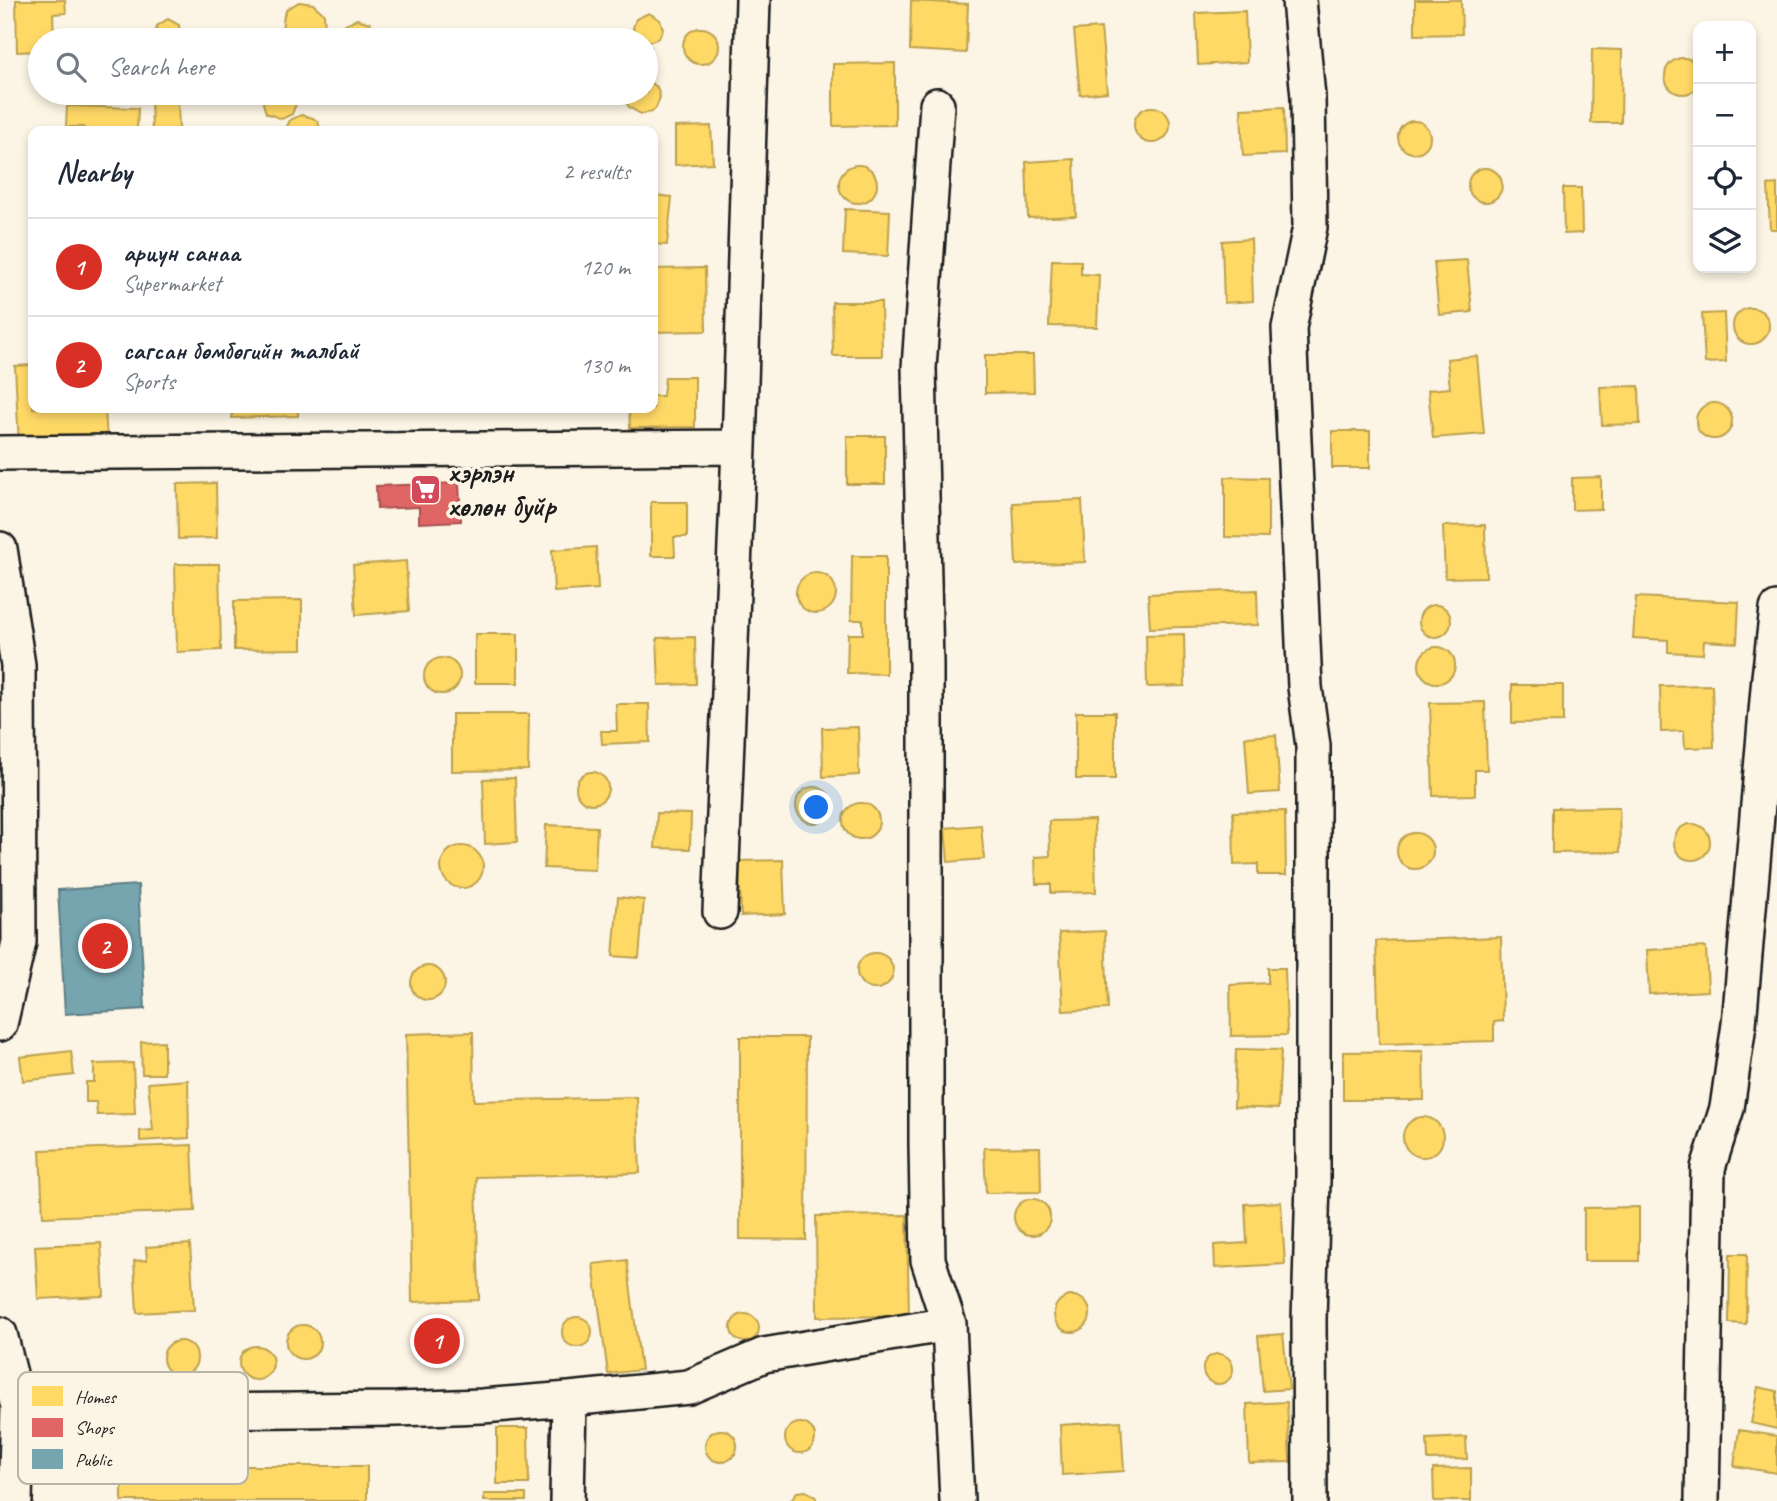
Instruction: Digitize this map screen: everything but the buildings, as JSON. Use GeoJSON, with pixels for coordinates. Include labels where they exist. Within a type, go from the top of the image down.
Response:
{"type":"FeatureCollection","features":[{"type":"Feature","properties":{"kind":"street"},"geometry":{"type":"LineString","coordinates":[[720,912],[739,447],[752,0]]}},
{"type":"Feature","properties":{"kind":"street"},"geometry":{"type":"LineString","coordinates":[[1299,0],[1308,97],[1310,227],[1289,328],[1305,687],[1313,746],[1310,1501]]}},
{"type":"Feature","properties":{"kind":"street"},"geometry":{"type":"LineString","coordinates":[[937,105],[919,368],[926,664],[926,1144],[928,1260],[949,1324],[957,1501]]}},
{"type":"Feature","properties":{"kind":"street"},"geometry":{"type":"LineString","coordinates":[[0,453],[739,447]]}},
{"type":"Feature","properties":{"kind":"street"},"geometry":{"type":"LineString","coordinates":[[0,549],[9,666],[19,942],[0,1024]]}},
{"type":"Feature","properties":{"kind":"street"},"geometry":{"type":"LineString","coordinates":[[1702,1501],[1708,1168],[1727,1108],[1739,1024],[1777,609]]}},
{"type":"Feature","properties":{"kind":"street"},"geometry":{"type":"LineString","coordinates":[[248,1410],[482,1406],[689,1387],[764,1355],[949,1324]]}},
{"type":"Feature","properties":{"kind":"street"},"geometry":{"type":"LineString","coordinates":[[0,1334],[18,1406],[15,1501]]}},
{"type":"Feature","properties":{"kind":"street"},"geometry":{"type":"LineString","coordinates":[[567,1501],[569,1399]]}},
{"type":"Feature","properties":{"kind":"place","name":"хэрлэн хөлөн буйр"},"geometry":{"type":"Point","coordinates":[425,489]}},
{"type":"Feature","properties":{"kind":"place","name":"сагсан бөмбөгийн талбай"},"geometry":{"type":"Point","coordinates":[105,946]}},
{"type":"Feature","properties":{"kind":"place","name":"ариун санаа"},"geometry":{"type":"Point","coordinates":[437,1341]}}]}
